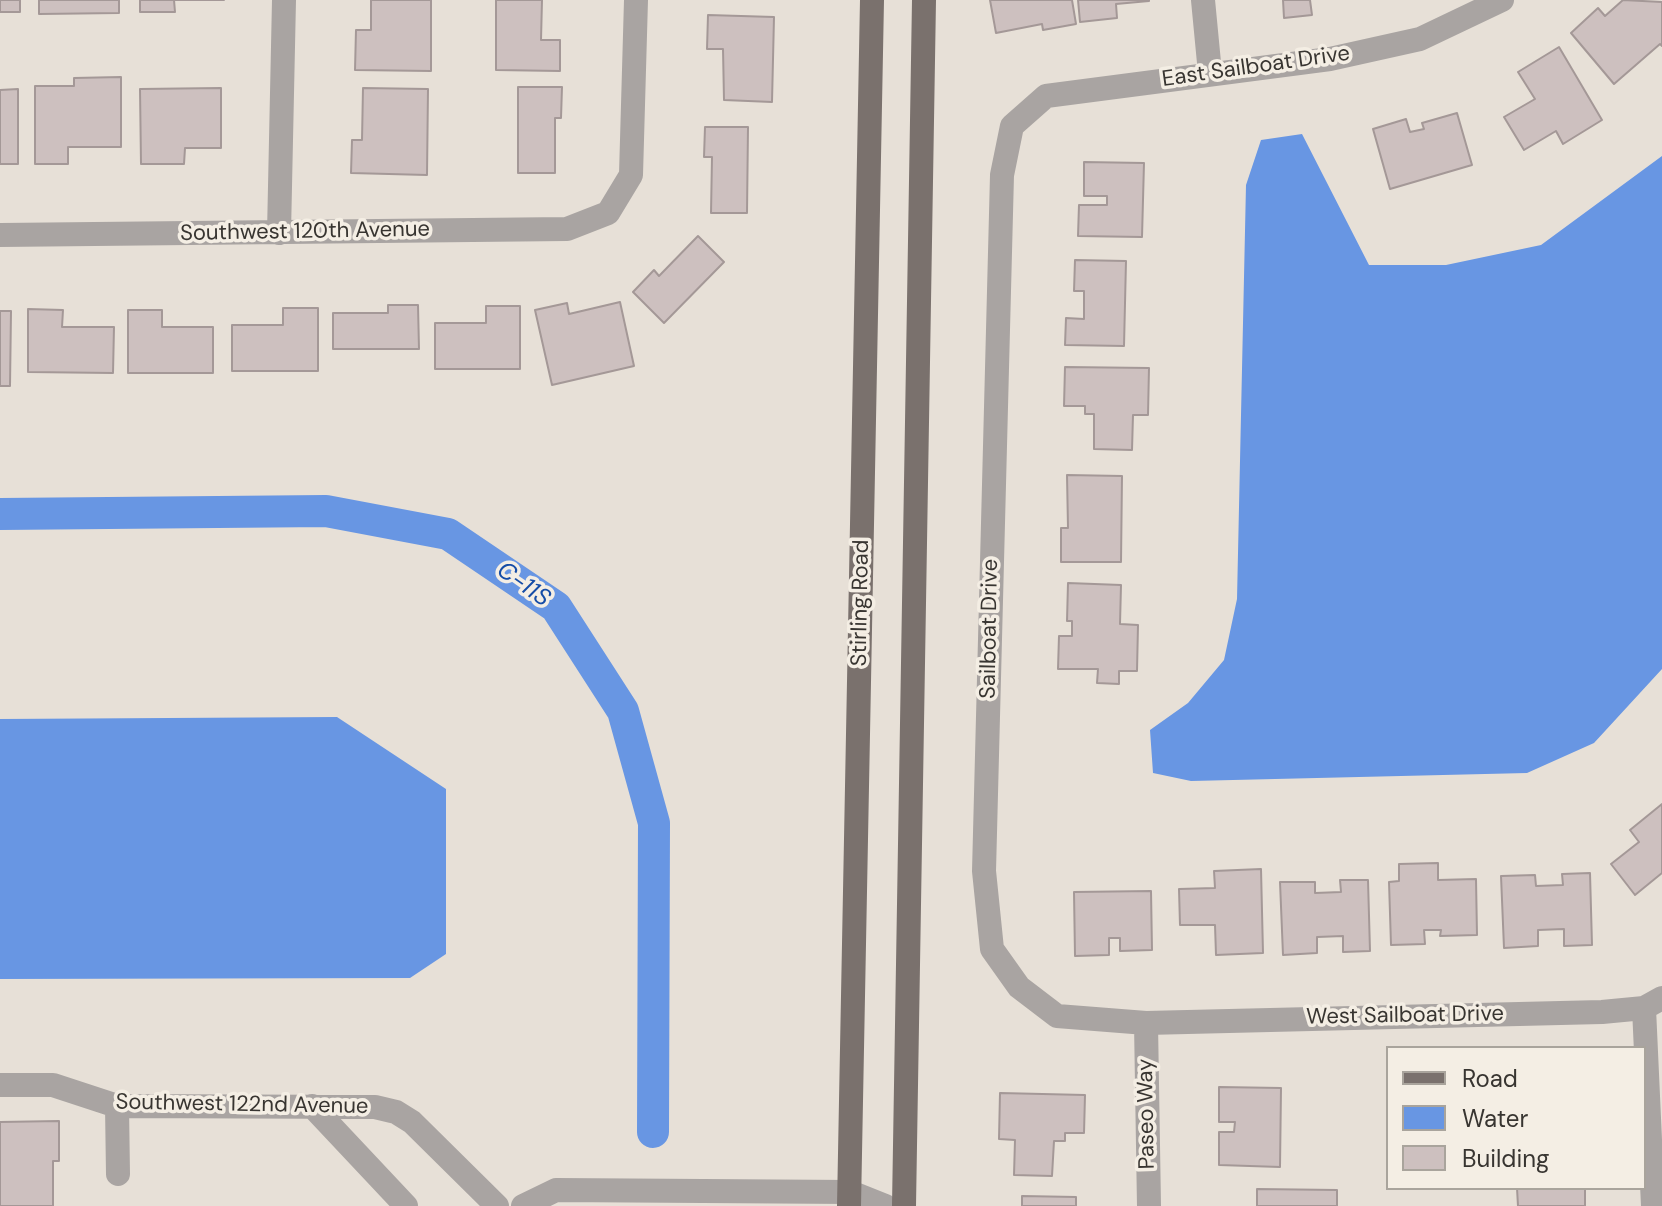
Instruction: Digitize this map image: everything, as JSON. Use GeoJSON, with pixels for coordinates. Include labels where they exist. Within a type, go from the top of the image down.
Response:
{"type":"FeatureCollection","features":[{"type":"Feature","properties":{"kind":"main road","name":"Stirling Road"},"geometry":{"type":"LineString","coordinates":[[849,1199],[872,0]]}},
{"type":"Feature","properties":{"kind":"main road"},"geometry":{"type":"LineString","coordinates":[[904,1206],[924,0]]}},
{"type":"Feature","properties":{"kind":"street"},"geometry":{"type":"LineString","coordinates":[[279,233],[284,0]]}},
{"type":"Feature","properties":{"kind":"street","name":"Southwest 120th Avenue"},"geometry":{"type":"LineString","coordinates":[[0,235],[567,229],[608,213],[631,175],[636,0]]}},
{"type":"Feature","properties":{"kind":"street"},"geometry":{"type":"LineString","coordinates":[[1203,0],[1210,73]]}},
{"type":"Feature","properties":{"kind":"street","name":"East Sailboat Drive"},"geometry":{"type":"LineString","coordinates":[[1012,126],[1046,96],[1330,59],[1420,39],[1502,0]]}},
{"type":"Feature","properties":{"kind":"street","name":"Sailboat Drive"},"geometry":{"type":"LineString","coordinates":[[1012,126],[1002,175],[984,871],[992,949],[1019,987],[1057,1016],[1146,1023]]}},
{"type":"Feature","properties":{"kind":"street"},"geometry":{"type":"LineString","coordinates":[[1653,1003],[1653,1206]]}},
{"type":"Feature","properties":{"kind":"street","name":"West Sailboat Drive"},"geometry":{"type":"LineString","coordinates":[[1146,1023],[1602,1012],[1653,1003]]}},
{"type":"Feature","properties":{"kind":"street","name":"Paseo Way"},"geometry":{"type":"LineString","coordinates":[[1146,1023],[1149,1206]]}},
{"type":"Feature","properties":{"kind":"street","name":"Southwest 122nd Avenue"},"geometry":{"type":"LineString","coordinates":[[0,1085],[53,1085],[117,1106],[375,1107],[396,1112],[412,1122],[497,1206]]}},
{"type":"Feature","properties":{"kind":"street"},"geometry":{"type":"LineString","coordinates":[[117,1106],[118,1174]]}},
{"type":"Feature","properties":{"kind":"street"},"geometry":{"type":"LineString","coordinates":[[312,1106],[406,1206]]}},
{"type":"Feature","properties":{"kind":"street"},"geometry":{"type":"LineString","coordinates":[[523,1206],[556,1190],[849,1199],[885,1206]]}},
{"type":"Feature","properties":{"kind":"water"},"geometry":{"type":"Polygon","coordinates":[[[1302,134],[1369,265],[1446,265],[1541,245],[1662,156],[1662,669],[1594,743],[1527,773],[1191,781],[1153,773],[1150,730],[1188,703],[1224,660],[1237,599],[1246,185],[1261,140],[1302,134]]]}},
{"type":"Feature","properties":{"kind":"water"},"geometry":{"type":"Polygon","coordinates":[[[337,717],[446,789],[446,954],[410,978],[0,979],[0,719],[337,717]]]}},
{"type":"Feature","properties":{"kind":"building"},"geometry":{"type":"Polygon","coordinates":[[[0,0],[20,0],[20,12],[0,12],[0,0]]]}},
{"type":"Feature","properties":{"kind":"building"},"geometry":{"type":"Polygon","coordinates":[[[39,0],[119,0],[119,13],[39,14],[39,0]]]}},
{"type":"Feature","properties":{"kind":"building"},"geometry":{"type":"Polygon","coordinates":[[[140,0],[174,0],[175,12],[140,12],[140,0]]]}},
{"type":"Feature","properties":{"kind":"building"},"geometry":{"type":"Polygon","coordinates":[[[371,0],[431,0],[431,71],[355,70],[356,30],[371,30],[371,0]]]}},
{"type":"Feature","properties":{"kind":"building"},"geometry":{"type":"Polygon","coordinates":[[[496,0],[542,0],[541,40],[560,40],[560,71],[496,70],[496,0]]]}},
{"type":"Feature","properties":{"kind":"building"},"geometry":{"type":"Polygon","coordinates":[[[990,0],[1072,0],[1076,24],[1043,30],[1042,24],[996,33],[990,0]]]}},
{"type":"Feature","properties":{"kind":"building"},"geometry":{"type":"Polygon","coordinates":[[[1078,0],[1149,1],[1116,4],[1117,18],[1080,22],[1078,0]]]}},
{"type":"Feature","properties":{"kind":"building"},"geometry":{"type":"Polygon","coordinates":[[[1283,0],[1310,0],[1312,15],[1284,18],[1283,0]]]}},
{"type":"Feature","properties":{"kind":"building"},"geometry":{"type":"Polygon","coordinates":[[[1623,0],[1662,2],[1662,46],[1660,44],[1614,84],[1571,33],[1598,8],[1605,16],[1623,0]]]}},
{"type":"Feature","properties":{"kind":"building"},"geometry":{"type":"Polygon","coordinates":[[[708,15],[774,17],[772,102],[724,100],[723,49],[707,49],[708,15]]]}},
{"type":"Feature","properties":{"kind":"building"},"geometry":{"type":"Polygon","coordinates":[[[1559,47],[1602,120],[1563,144],[1556,131],[1524,150],[1504,117],[1535,99],[1518,72],[1559,47]]]}},
{"type":"Feature","properties":{"kind":"building"},"geometry":{"type":"Polygon","coordinates":[[[121,77],[121,147],[68,147],[68,164],[35,164],[35,86],[74,86],[74,78],[121,77]]]}},
{"type":"Feature","properties":{"kind":"building"},"geometry":{"type":"Polygon","coordinates":[[[518,87],[562,87],[561,118],[555,118],[555,173],[518,173],[518,87]]]}},
{"type":"Feature","properties":{"kind":"building"},"geometry":{"type":"Polygon","coordinates":[[[221,88],[221,148],[185,148],[184,164],[141,164],[140,89],[221,88]]]}},
{"type":"Feature","properties":{"kind":"building"},"geometry":{"type":"Polygon","coordinates":[[[363,88],[428,89],[427,175],[351,173],[352,140],[362,140],[363,88]]]}},
{"type":"Feature","properties":{"kind":"building"},"geometry":{"type":"Polygon","coordinates":[[[18,89],[18,164],[0,164],[0,90],[18,89]]]}},
{"type":"Feature","properties":{"kind":"building"},"geometry":{"type":"Polygon","coordinates":[[[1457,113],[1472,165],[1390,189],[1373,129],[1406,119],[1410,132],[1424,129],[1422,123],[1457,113]]]}},
{"type":"Feature","properties":{"kind":"building"},"geometry":{"type":"Polygon","coordinates":[[[705,127],[748,127],[747,213],[711,213],[712,157],[704,157],[705,127]]]}},
{"type":"Feature","properties":{"kind":"building"},"geometry":{"type":"Polygon","coordinates":[[[1084,162],[1144,163],[1142,237],[1078,236],[1079,205],[1107,205],[1107,196],[1084,196],[1084,162]]]}},
{"type":"Feature","properties":{"kind":"building"},"geometry":{"type":"Polygon","coordinates":[[[698,236],[724,262],[664,323],[633,292],[654,270],[659,276],[698,236]]]}},
{"type":"Feature","properties":{"kind":"building"},"geometry":{"type":"Polygon","coordinates":[[[1075,260],[1126,261],[1124,346],[1065,345],[1066,318],[1084,319],[1084,291],[1074,291],[1075,260]]]}},
{"type":"Feature","properties":{"kind":"building"},"geometry":{"type":"Polygon","coordinates":[[[620,302],[634,366],[552,385],[535,310],[567,303],[569,314],[620,302]]]}},
{"type":"Feature","properties":{"kind":"building"},"geometry":{"type":"Polygon","coordinates":[[[388,305],[418,305],[419,349],[333,349],[333,313],[388,313],[388,305]]]}},
{"type":"Feature","properties":{"kind":"building"},"geometry":{"type":"Polygon","coordinates":[[[486,306],[520,306],[520,369],[435,369],[435,323],[486,323],[486,306]]]}},
{"type":"Feature","properties":{"kind":"building"},"geometry":{"type":"Polygon","coordinates":[[[283,308],[318,308],[318,371],[232,371],[232,325],[283,325],[283,308]]]}},
{"type":"Feature","properties":{"kind":"building"},"geometry":{"type":"Polygon","coordinates":[[[28,309],[63,310],[62,327],[114,327],[113,373],[28,372],[28,309]]]}},
{"type":"Feature","properties":{"kind":"building"},"geometry":{"type":"Polygon","coordinates":[[[128,310],[162,310],[162,327],[213,327],[213,373],[128,373],[128,310]]]}},
{"type":"Feature","properties":{"kind":"building"},"geometry":{"type":"Polygon","coordinates":[[[0,311],[11,311],[10,386],[0,386],[0,311]]]}},
{"type":"Feature","properties":{"kind":"building"},"geometry":{"type":"Polygon","coordinates":[[[1065,367],[1149,368],[1148,415],[1133,415],[1132,450],[1094,449],[1094,414],[1085,414],[1085,406],[1064,406],[1065,367]]]}},
{"type":"Feature","properties":{"kind":"building"},"geometry":{"type":"Polygon","coordinates":[[[1067,475],[1122,476],[1121,562],[1061,562],[1061,528],[1068,528],[1067,475]]]}},
{"type":"Feature","properties":{"kind":"building"},"geometry":{"type":"Polygon","coordinates":[[[1068,583],[1121,585],[1120,624],[1138,625],[1137,671],[1119,671],[1119,684],[1097,683],[1098,669],[1058,669],[1059,636],[1072,636],[1072,621],[1067,621],[1068,583]]]}},
{"type":"Feature","properties":{"kind":"building"},"geometry":{"type":"Polygon","coordinates":[[[1662,804],[1662,873],[1635,895],[1611,864],[1639,842],[1630,830],[1662,804]]]}},
{"type":"Feature","properties":{"kind":"building"},"geometry":{"type":"Polygon","coordinates":[[[1438,863],[1438,880],[1476,879],[1477,935],[1440,936],[1441,930],[1424,930],[1425,944],[1391,945],[1389,882],[1399,881],[1399,864],[1438,863]]]}},
{"type":"Feature","properties":{"kind":"building"},"geometry":{"type":"Polygon","coordinates":[[[1261,869],[1263,953],[1216,955],[1215,925],[1180,925],[1179,889],[1215,888],[1214,871],[1261,869]]]}},
{"type":"Feature","properties":{"kind":"building"},"geometry":{"type":"Polygon","coordinates":[[[1590,873],[1592,945],[1564,946],[1564,929],[1538,930],[1538,946],[1504,948],[1501,876],[1535,875],[1536,886],[1563,885],[1562,874],[1590,873]]]}},
{"type":"Feature","properties":{"kind":"building"},"geometry":{"type":"Polygon","coordinates":[[[1340,880],[1368,880],[1370,951],[1343,952],[1343,936],[1317,937],[1317,953],[1283,955],[1280,882],[1315,882],[1315,893],[1341,892],[1340,880]]]}},
{"type":"Feature","properties":{"kind":"building"},"geometry":{"type":"Polygon","coordinates":[[[1151,891],[1152,950],[1120,951],[1120,938],[1109,938],[1109,955],[1075,956],[1074,892],[1151,891]]]}},
{"type":"Feature","properties":{"kind":"building"},"geometry":{"type":"Polygon","coordinates":[[[1219,1087],[1281,1088],[1280,1167],[1219,1165],[1219,1132],[1234,1132],[1235,1122],[1219,1122],[1219,1087]]]}},
{"type":"Feature","properties":{"kind":"building"},"geometry":{"type":"Polygon","coordinates":[[[1000,1093],[1085,1095],[1084,1133],[1065,1133],[1065,1141],[1054,1141],[1052,1176],[1014,1175],[1015,1140],[999,1139],[1000,1093]]]}},
{"type":"Feature","properties":{"kind":"building"},"geometry":{"type":"Polygon","coordinates":[[[59,1121],[59,1161],[53,1161],[53,1206],[0,1206],[0,1122],[59,1121]]]}},
{"type":"Feature","properties":{"kind":"building"},"geometry":{"type":"Polygon","coordinates":[[[1257,1189],[1337,1190],[1337,1206],[1257,1206],[1257,1189]]]}},
{"type":"Feature","properties":{"kind":"building"},"geometry":{"type":"Polygon","coordinates":[[[1517,1190],[1585,1190],[1585,1206],[1518,1206],[1517,1190]]]}},
{"type":"Feature","properties":{"kind":"building"},"geometry":{"type":"Polygon","coordinates":[[[1022,1196],[1076,1197],[1076,1206],[1022,1206],[1022,1196]]]}},
{"type":"Feature","properties":{"kind":"waterway","name":"C-11S"},"geometry":{"type":"LineString","coordinates":[[0,514],[326,511],[448,534],[556,607],[623,711],[654,823],[653,1132]]}}]}
